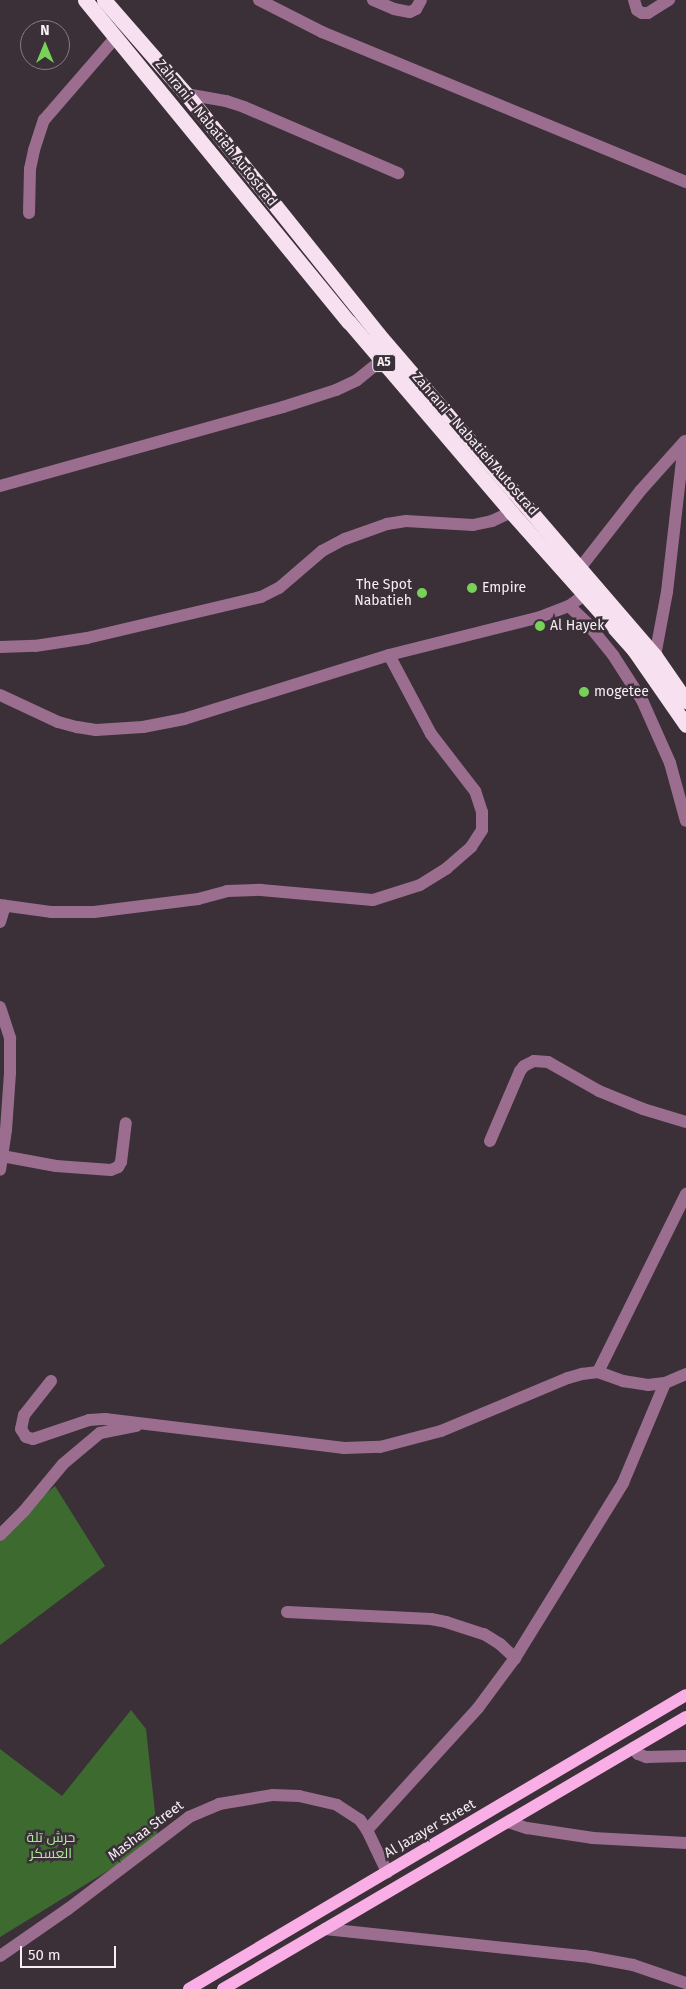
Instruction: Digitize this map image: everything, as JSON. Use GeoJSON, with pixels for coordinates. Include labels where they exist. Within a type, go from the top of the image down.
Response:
{"type":"FeatureCollection","features":[{"type":"Feature","properties":{"kind":"highway","name":"Zahrani - Nabatieh Autostrad"},"geometry":{"type":"LineString","coordinates":[[85,0],[382,360],[511,512],[634,650],[686,725]]}},
{"type":"Feature","properties":{"kind":"highway","name":"Zahrani - Nabatieh Autostrad"},"geometry":{"type":"LineString","coordinates":[[104,0],[186,94],[378,334],[655,656],[686,701]]}},
{"type":"Feature","properties":{"kind":"main road","name":"Al Jazayer Street"},"geometry":{"type":"LineString","coordinates":[[189,1989],[686,1695]]}},
{"type":"Feature","properties":{"kind":"main road"},"geometry":{"type":"LineString","coordinates":[[223,1989],[686,1717]]}},
{"type":"Feature","properties":{"kind":"street"},"geometry":{"type":"LineString","coordinates":[[259,0],[322,32],[686,182]]}},
{"type":"Feature","properties":{"kind":"street"},"geometry":{"type":"LineString","coordinates":[[373,0],[410,12],[416,9],[421,0]]}},
{"type":"Feature","properties":{"kind":"street"},"geometry":{"type":"LineString","coordinates":[[634,0],[637,10],[642,13],[648,13],[670,0]]}},
{"type":"Feature","properties":{"kind":"street"},"geometry":{"type":"LineString","coordinates":[[29,213],[30,169],[44,120],[116,37]]}},
{"type":"Feature","properties":{"kind":"street"},"geometry":{"type":"LineString","coordinates":[[186,94],[226,101],[244,107],[398,173]]}},
{"type":"Feature","properties":{"kind":"street"},"geometry":{"type":"LineString","coordinates":[[0,486],[283,407],[336,390],[357,380],[382,360]]}},
{"type":"Feature","properties":{"kind":"street"},"geometry":{"type":"LineString","coordinates":[[580,568],[641,490],[685,442]]}},
{"type":"Feature","properties":{"kind":"street"},"geometry":{"type":"LineString","coordinates":[[655,656],[671,563],[685,442]]}},
{"type":"Feature","properties":{"kind":"street"},"geometry":{"type":"LineString","coordinates":[[0,647],[35,646],[87,638],[261,597],[279,588],[322,551],[345,539],[387,524],[406,521],[473,525],[492,521],[511,512]]}},
{"type":"Feature","properties":{"kind":"street"},"geometry":{"type":"LineString","coordinates":[[0,695],[58,722],[96,730],[118,730],[184,718],[389,655],[540,617],[569,606],[584,595]]}},
{"type":"Feature","properties":{"kind":"street"},"geometry":{"type":"LineString","coordinates":[[569,606],[587,623],[613,655],[642,700],[670,763],[686,821]]}},
{"type":"Feature","properties":{"kind":"street"},"geometry":{"type":"LineString","coordinates":[[0,922],[2,906],[51,912],[94,912],[198,899],[227,891],[261,890],[373,900],[420,885],[447,868],[479,837],[483,820],[480,800],[431,734],[389,655]]}},
{"type":"Feature","properties":{"kind":"street"},"geometry":{"type":"LineString","coordinates":[[0,1007],[8,1027],[10,1046],[7,1121],[0,1170]]}},
{"type":"Feature","properties":{"kind":"street"},"geometry":{"type":"LineString","coordinates":[[490,1141],[520,1071],[524,1066],[534,1061],[548,1062],[599,1091],[643,1110],[686,1122]]}},
{"type":"Feature","properties":{"kind":"street"},"geometry":{"type":"LineString","coordinates":[[2,1156],[56,1166],[111,1170],[118,1167],[121,1162],[126,1124]]}},
{"type":"Feature","properties":{"kind":"street"},"geometry":{"type":"LineString","coordinates":[[598,1372],[686,1194]]}},
{"type":"Feature","properties":{"kind":"street"},"geometry":{"type":"LineString","coordinates":[[51,1381],[24,1415],[21,1429],[26,1437],[34,1439],[89,1420],[114,1420],[344,1448],[380,1447],[441,1431],[568,1378],[598,1372],[635,1384],[665,1383],[686,1374]]}},
{"type":"Feature","properties":{"kind":"street"},"geometry":{"type":"LineString","coordinates":[[367,1830],[478,1708],[515,1658],[622,1483],[665,1383]]}},
{"type":"Feature","properties":{"kind":"street"},"geometry":{"type":"LineString","coordinates":[[0,1535],[24,1511],[63,1464],[100,1433],[148,1424]]}},
{"type":"Feature","properties":{"kind":"street"},"geometry":{"type":"LineString","coordinates":[[287,1612],[446,1622],[484,1634],[500,1644],[515,1658]]}},
{"type":"Feature","properties":{"kind":"street"},"geometry":{"type":"LineString","coordinates":[[633,1748],[638,1754],[646,1757],[686,1756]]}},
{"type":"Feature","properties":{"kind":"street","name":"Mashaa Street"},"geometry":{"type":"LineString","coordinates":[[0,1956],[68,1909],[189,1817],[208,1808],[254,1797],[298,1796],[337,1805],[360,1820],[367,1830],[387,1872]]}},
{"type":"Feature","properties":{"kind":"street"},"geometry":{"type":"LineString","coordinates":[[508,1822],[551,1832],[593,1838],[686,1843]]}},
{"type":"Feature","properties":{"kind":"street"},"geometry":{"type":"LineString","coordinates":[[325,1930],[584,1956],[633,1965],[686,1983]]}},
{"type":"Feature","properties":{"kind":"green space"},"geometry":{"type":"Polygon","coordinates":[[[55,1486],[105,1566],[0,1645],[0,1537],[15,1519],[55,1486]]]}},
{"type":"Feature","properties":{"kind":"green space","name":"حرش تلة العسكر"},"geometry":{"type":"Polygon","coordinates":[[[131,1710],[146,1729],[158,1840],[0,1937],[0,1749],[62,1796],[131,1710]]]}},
{"type":"Feature","properties":{"kind":"place","name":"Empire"},"geometry":{"type":"Point","coordinates":[472,588]}},
{"type":"Feature","properties":{"kind":"place","name":"The Spot Nabatieh"},"geometry":{"type":"Point","coordinates":[422,593]}},
{"type":"Feature","properties":{"kind":"place","name":"Al Hayek"},"geometry":{"type":"Point","coordinates":[540,626]}},
{"type":"Feature","properties":{"kind":"place","name":"mogetee"},"geometry":{"type":"Point","coordinates":[584,692]}}]}
